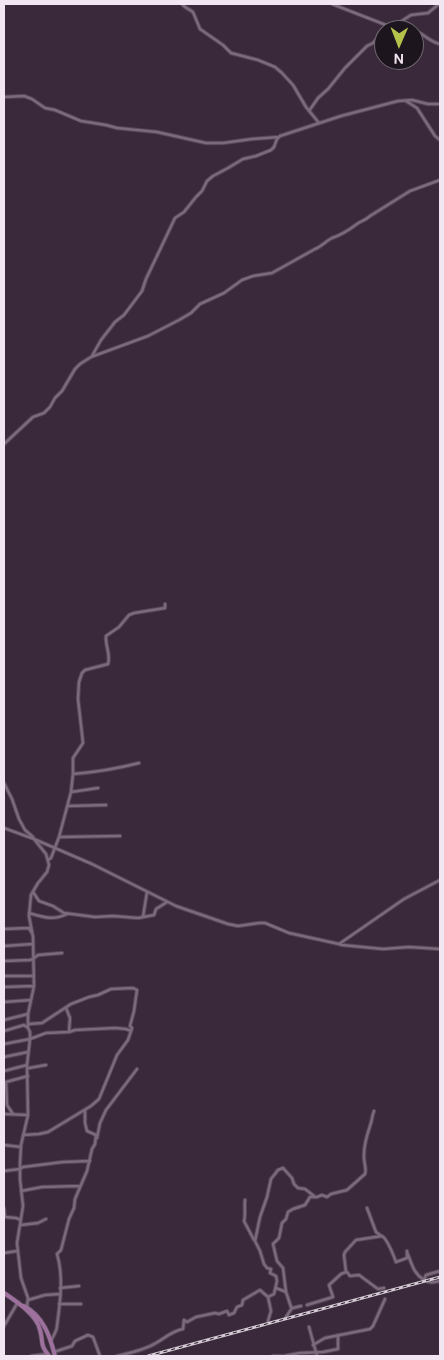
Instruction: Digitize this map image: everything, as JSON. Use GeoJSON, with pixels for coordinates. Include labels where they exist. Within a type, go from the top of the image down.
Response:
{"type":"FeatureCollection","features":[{"type":"Feature","properties":{"kind":"highway"},"geometry":{"type":"LineString","coordinates":[[4,1293],[18,1303],[37,1323],[41,1331],[41,1345],[48,1355]]}},
{"type":"Feature","properties":{"kind":"highway"},"geometry":{"type":"LineString","coordinates":[[18,1303],[27,1307],[41,1320],[48,1333],[54,1354]]}},
{"type":"Feature","properties":{"kind":"street"},"geometry":{"type":"LineString","coordinates":[[182,4],[193,12],[200,28],[231,53],[258,60],[282,73],[293,85],[319,123]]}},
{"type":"Feature","properties":{"kind":"street"},"geometry":{"type":"LineString","coordinates":[[332,4],[374,21]]}},
{"type":"Feature","properties":{"kind":"street"},"geometry":{"type":"LineString","coordinates":[[404,20],[411,15],[428,13],[439,4]]}},
{"type":"Feature","properties":{"kind":"street"},"geometry":{"type":"LineString","coordinates":[[424,36],[431,42],[440,44]]}},
{"type":"Feature","properties":{"kind":"street"},"geometry":{"type":"LineString","coordinates":[[309,111],[345,68],[367,46],[374,42]]}},
{"type":"Feature","properties":{"kind":"street"},"geometry":{"type":"LineString","coordinates":[[4,97],[24,96],[45,108],[55,110],[81,121],[117,128],[157,132],[206,143],[279,137],[319,123],[398,101],[412,100],[431,105],[440,104]]}},
{"type":"Feature","properties":{"kind":"street"},"geometry":{"type":"LineString","coordinates":[[406,101],[417,108],[435,136],[440,140]]}},
{"type":"Feature","properties":{"kind":"street"},"geometry":{"type":"LineString","coordinates":[[91,357],[115,322],[124,315],[142,292],[146,279],[175,218],[184,212],[202,191],[207,181],[213,176],[243,159],[271,150],[276,145],[279,137]]}},
{"type":"Feature","properties":{"kind":"street"},"geometry":{"type":"LineString","coordinates":[[4,444],[33,417],[44,413],[50,408],[75,369],[91,357],[148,336],[179,320],[200,304],[224,293],[242,280],[272,273],[322,246],[330,239],[338,237],[358,223],[366,221],[370,216],[410,191],[440,180]]}},
{"type":"Feature","properties":{"kind":"street"},"geometry":{"type":"LineString","coordinates":[[48,860],[51,858],[59,837],[68,806],[73,774],[73,758],[83,743],[78,699],[79,682],[82,673],[88,668],[108,664],[110,657],[106,636],[119,627],[129,615],[165,608],[165,604]]}},
{"type":"Feature","properties":{"kind":"street"},"geometry":{"type":"LineString","coordinates":[[73,774],[105,772],[139,763]]}},
{"type":"Feature","properties":{"kind":"street"},"geometry":{"type":"LineString","coordinates":[[4,783],[13,801],[18,818],[25,830],[46,854],[49,865],[47,872],[33,892],[29,913],[33,944],[34,986],[28,1014],[30,1032],[27,1065],[28,1115],[21,1147],[20,1169],[23,1206],[17,1251],[21,1278],[28,1300],[27,1307]]}},
{"type":"Feature","properties":{"kind":"street"},"geometry":{"type":"LineString","coordinates":[[71,792],[98,788]]}},
{"type":"Feature","properties":{"kind":"street"},"geometry":{"type":"LineString","coordinates":[[68,806],[106,805]]}},
{"type":"Feature","properties":{"kind":"street"},"geometry":{"type":"LineString","coordinates":[[4,828],[92,864],[167,902],[228,924],[238,926],[260,923],[289,933],[342,946],[383,949],[409,947],[440,949]]}},
{"type":"Feature","properties":{"kind":"street"},"geometry":{"type":"LineString","coordinates":[[59,837],[120,836]]}},
{"type":"Feature","properties":{"kind":"street"},"geometry":{"type":"LineString","coordinates":[[339,944],[404,899],[440,880]]}},
{"type":"Feature","properties":{"kind":"street"},"geometry":{"type":"LineString","coordinates":[[33,892],[39,901],[46,902],[64,913],[96,917],[138,918],[154,915],[156,909],[167,902]]}},
{"type":"Feature","properties":{"kind":"street"},"geometry":{"type":"LineString","coordinates":[[143,917],[148,892]]}},
{"type":"Feature","properties":{"kind":"street"},"geometry":{"type":"LineString","coordinates":[[29,913],[46,918],[59,918],[68,914]]}},
{"type":"Feature","properties":{"kind":"street"},"geometry":{"type":"LineString","coordinates":[[4,929],[29,928],[32,934]]}},
{"type":"Feature","properties":{"kind":"street"},"geometry":{"type":"LineString","coordinates":[[4,946],[33,944]]}},
{"type":"Feature","properties":{"kind":"street"},"geometry":{"type":"LineString","coordinates":[[4,961],[33,959],[38,955],[62,953]]}},
{"type":"Feature","properties":{"kind":"street"},"geometry":{"type":"LineString","coordinates":[[4,976],[34,976]]}},
{"type":"Feature","properties":{"kind":"street"},"geometry":{"type":"LineString","coordinates":[[4,987],[34,986]]}},
{"type":"Feature","properties":{"kind":"street"},"geometry":{"type":"LineString","coordinates":[[4,1031],[24,1025],[29,1026],[42,1023],[71,1004],[111,989],[136,989],[138,992],[128,1040],[117,1055],[99,1099],[85,1110],[48,1132],[23,1135]]}},
{"type":"Feature","properties":{"kind":"street"},"geometry":{"type":"LineString","coordinates":[[4,1002],[30,1000]]}},
{"type":"Feature","properties":{"kind":"street"},"geometry":{"type":"LineString","coordinates":[[66,1008],[70,1018],[69,1032]]}},
{"type":"Feature","properties":{"kind":"street"},"geometry":{"type":"LineString","coordinates":[[4,1020],[28,1014]]}},
{"type":"Feature","properties":{"kind":"street"},"geometry":{"type":"LineString","coordinates":[[4,1044],[46,1033],[115,1028],[131,1031]]}},
{"type":"Feature","properties":{"kind":"street"},"geometry":{"type":"LineString","coordinates":[[4,1057],[28,1052]]}},
{"type":"Feature","properties":{"kind":"street"},"geometry":{"type":"LineString","coordinates":[[4,1071],[27,1065]]}},
{"type":"Feature","properties":{"kind":"street"},"geometry":{"type":"LineString","coordinates":[[28,1070],[29,1067],[46,1065]]}},
{"type":"Feature","properties":{"kind":"street"},"geometry":{"type":"LineString","coordinates":[[51,1342],[57,1326],[60,1304],[60,1264],[57,1254],[61,1250],[75,1199],[90,1162],[100,1123],[106,1110],[137,1069]]}},
{"type":"Feature","properties":{"kind":"street"},"geometry":{"type":"LineString","coordinates":[[13,1114],[7,1105],[6,1082],[28,1076]]}},
{"type":"Feature","properties":{"kind":"street"},"geometry":{"type":"LineString","coordinates":[[85,1110],[85,1124],[87,1130],[96,1135],[95,1144]]}},
{"type":"Feature","properties":{"kind":"street"},"geometry":{"type":"LineString","coordinates":[[293,1308],[286,1292],[282,1268],[277,1261],[273,1244],[279,1238],[282,1223],[286,1219],[288,1212],[305,1206],[308,1198],[322,1194],[322,1196],[327,1197],[333,1193],[346,1190],[365,1174],[364,1153],[374,1111]]}},
{"type":"Feature","properties":{"kind":"street"},"geometry":{"type":"LineString","coordinates":[[4,1114],[28,1115]]}},
{"type":"Feature","properties":{"kind":"street"},"geometry":{"type":"LineString","coordinates":[[4,1145],[21,1147]]}},
{"type":"Feature","properties":{"kind":"street"},"geometry":{"type":"LineString","coordinates":[[4,1170],[63,1162],[90,1162]]}},
{"type":"Feature","properties":{"kind":"street"},"geometry":{"type":"LineString","coordinates":[[255,1242],[270,1182],[278,1170],[283,1168],[298,1188],[314,1196]]}},
{"type":"Feature","properties":{"kind":"street"},"geometry":{"type":"LineString","coordinates":[[21,1191],[42,1187],[80,1186]]}},
{"type":"Feature","properties":{"kind":"street"},"geometry":{"type":"LineString","coordinates":[[245,1200],[246,1215],[244,1222],[260,1250],[265,1266],[270,1269],[270,1273],[276,1276],[277,1281],[274,1294],[268,1297]]}},
{"type":"Feature","properties":{"kind":"street"},"geometry":{"type":"LineString","coordinates":[[4,1208],[4,1217],[22,1220]]}},
{"type":"Feature","properties":{"kind":"street"},"geometry":{"type":"LineString","coordinates":[[367,1208],[376,1232],[386,1238],[396,1262],[407,1258],[407,1251],[413,1270],[420,1278],[432,1283],[440,1281]]}},
{"type":"Feature","properties":{"kind":"street"},"geometry":{"type":"LineString","coordinates":[[21,1225],[46,1220]]}},
{"type":"Feature","properties":{"kind":"street"},"geometry":{"type":"LineString","coordinates":[[307,1305],[333,1297],[329,1285],[346,1272],[344,1252],[356,1240],[382,1236]]}},
{"type":"Feature","properties":{"kind":"street"},"geometry":{"type":"LineString","coordinates":[[4,1252],[17,1251]]}},
{"type":"Feature","properties":{"kind":"street"},"geometry":{"type":"LineString","coordinates":[[345,1268],[350,1276],[359,1276],[378,1289],[384,1288]]}},
{"type":"Feature","properties":{"kind":"street"},"geometry":{"type":"LineString","coordinates":[[424,1280],[426,1275],[440,1271]]}},
{"type":"Feature","properties":{"kind":"street"},"geometry":{"type":"LineString","coordinates":[[60,1288],[79,1286]]}},
{"type":"Feature","properties":{"kind":"street"},"geometry":{"type":"LineString","coordinates":[[276,1288],[286,1292]]}},
{"type":"Feature","properties":{"kind":"street"},"geometry":{"type":"LineString","coordinates":[[118,1356],[157,1343],[166,1335],[176,1330],[184,1329],[184,1320],[187,1322],[196,1317],[227,1311],[229,1315],[234,1313],[237,1307],[242,1305],[243,1300],[260,1290],[268,1297],[271,1311],[268,1321]]}},
{"type":"Feature","properties":{"kind":"street"},"geometry":{"type":"LineString","coordinates":[[28,1300],[45,1295],[60,1294]]}},
{"type":"Feature","properties":{"kind":"street"},"geometry":{"type":"LineString","coordinates":[[313,1344],[324,1338],[370,1329],[385,1299]]}},
{"type":"Feature","properties":{"kind":"street"},"geometry":{"type":"LineString","coordinates":[[4,1326],[18,1303]]}},
{"type":"Feature","properties":{"kind":"street"},"geometry":{"type":"LineString","coordinates":[[60,1304],[81,1304]]}},
{"type":"Feature","properties":{"kind":"street"},"geometry":{"type":"LineString","coordinates":[[286,1317],[293,1308],[301,1306]]}},
{"type":"Feature","properties":{"kind":"street"},"geometry":{"type":"LineString","coordinates":[[309,1327],[317,1356]]}},
{"type":"Feature","properties":{"kind":"street"},"geometry":{"type":"LineString","coordinates":[[54,1354],[72,1346],[75,1341],[88,1335],[93,1337],[100,1356]]}},
{"type":"Feature","properties":{"kind":"street"},"geometry":{"type":"LineString","coordinates":[[272,1356],[338,1349],[338,1335]]}},
{"type":"Feature","properties":{"kind":"street"},"geometry":{"type":"LineString","coordinates":[[31,1356],[48,1355]]}},
{"type":"Feature","properties":{"kind":"railway"},"geometry":{"type":"LineString","coordinates":[[148,1356],[440,1277]]}}]}
